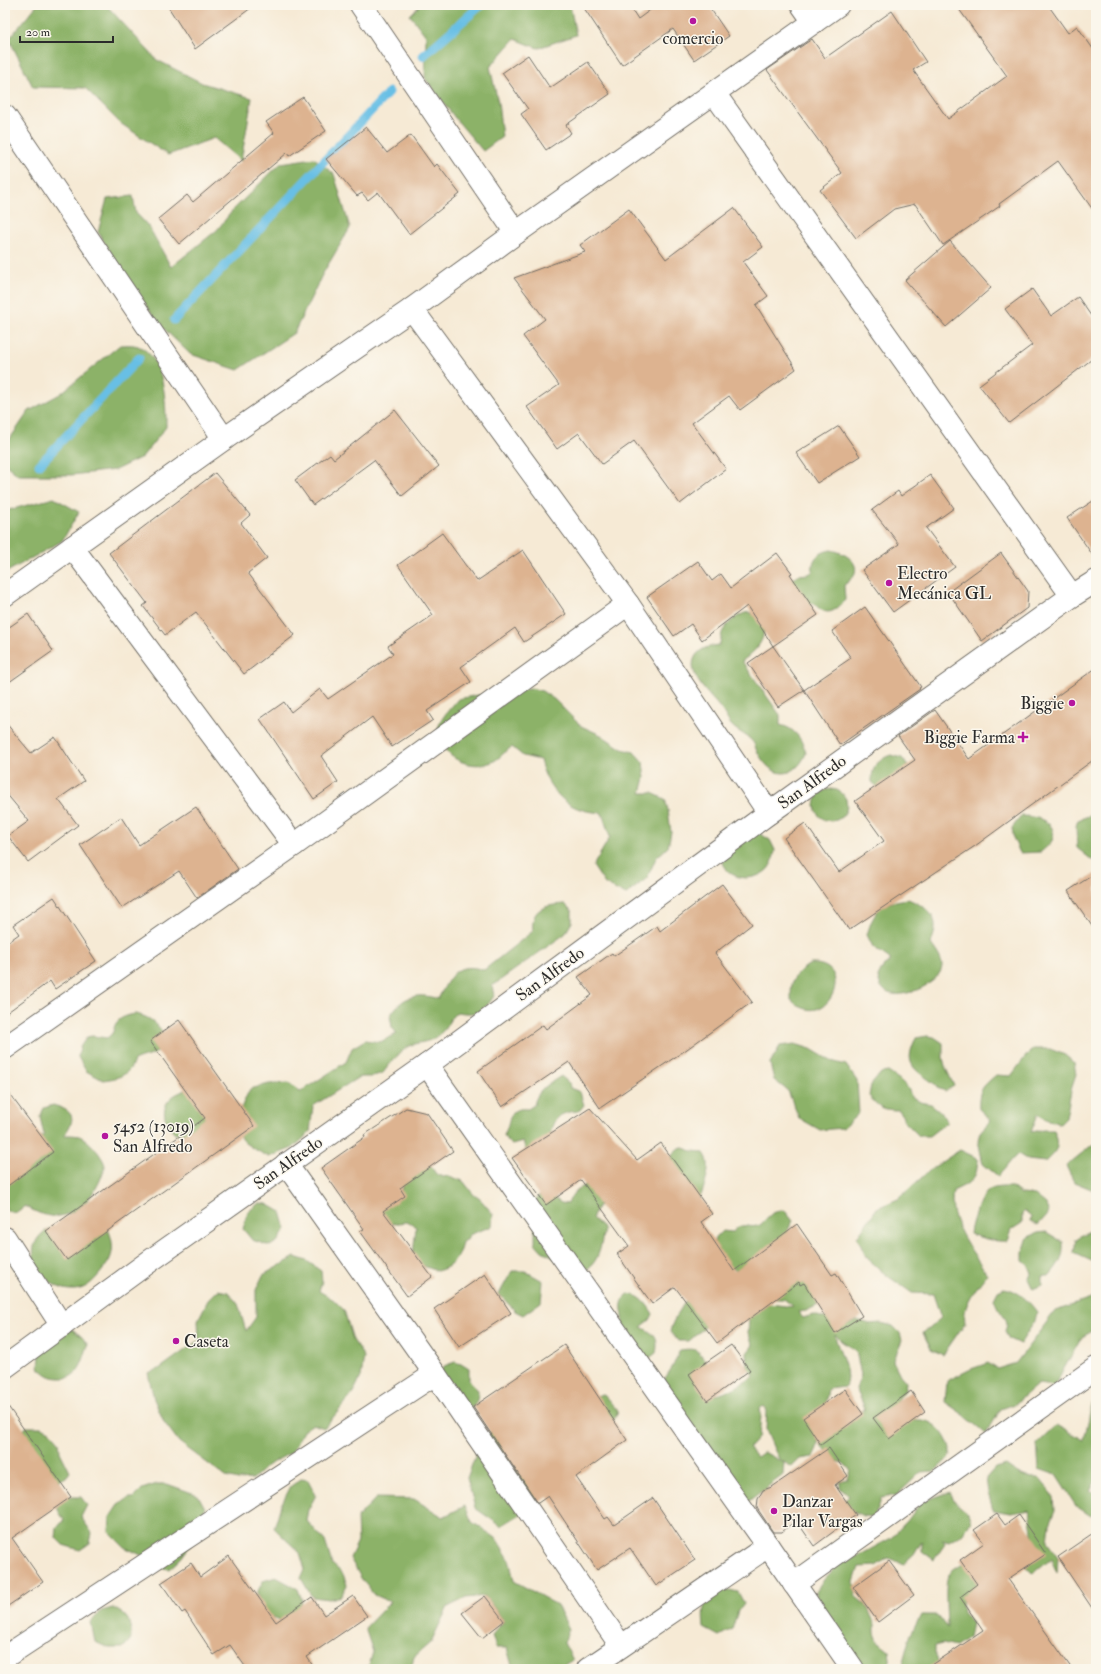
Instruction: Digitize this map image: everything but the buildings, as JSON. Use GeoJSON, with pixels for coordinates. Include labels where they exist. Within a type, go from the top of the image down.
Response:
{"type":"FeatureCollection","features":[{"type":"Feature","properties":{"kind":"street"},"geometry":{"type":"LineString","coordinates":[[361,5],[516,232]]}},
{"type":"Feature","properties":{"kind":"street"},"geometry":{"type":"LineString","coordinates":[[5,595],[224,439],[412,309],[516,232],[714,93],[808,13],[838,5]]}},
{"type":"Feature","properties":{"kind":"street"},"geometry":{"type":"LineString","coordinates":[[714,93],[1072,596]]}},
{"type":"Feature","properties":{"kind":"street"},"geometry":{"type":"LineString","coordinates":[[5,116],[224,439]]}},
{"type":"Feature","properties":{"kind":"street"},"geometry":{"type":"LineString","coordinates":[[412,309],[628,604],[769,813]]}},
{"type":"Feature","properties":{"kind":"street"},"geometry":{"type":"LineString","coordinates":[[72,547],[294,845]]}},
{"type":"Feature","properties":{"kind":"street","name":"San Alfredo"},"geometry":{"type":"LineString","coordinates":[[5,1367],[150,1261],[427,1064],[769,813],[1072,596],[1096,582]]}},
{"type":"Feature","properties":{"kind":"street"},"geometry":{"type":"LineString","coordinates":[[5,1048],[294,845],[628,604]]}},
{"type":"Feature","properties":{"kind":"street"},"geometry":{"type":"LineString","coordinates":[[427,1064],[768,1546],[853,1669]]}},
{"type":"Feature","properties":{"kind":"street"},"geometry":{"type":"LineString","coordinates":[[286,1164],[435,1374],[621,1646]]}},
{"type":"Feature","properties":{"kind":"street"},"geometry":{"type":"LineString","coordinates":[[5,1238],[62,1326]]}},
{"type":"Feature","properties":{"kind":"street"},"geometry":{"type":"LineString","coordinates":[[794,1584],[1096,1368]]}},
{"type":"Feature","properties":{"kind":"street"},"geometry":{"type":"LineString","coordinates":[[5,1657],[435,1374]]}},
{"type":"Feature","properties":{"kind":"street"},"geometry":{"type":"LineString","coordinates":[[588,1669],[768,1546]]}},
{"type":"Feature","properties":{"kind":"green space"},"geometry":{"type":"Polygon","coordinates":[[[37,5],[106,5],[157,60],[202,83],[252,98],[241,161],[214,138],[168,155],[120,123],[85,88],[33,87],[9,39],[37,5]]]}},
{"type":"Feature","properties":{"kind":"green space"},"geometry":{"type":"Polygon","coordinates":[[[420,5],[570,5],[576,35],[538,48],[515,39],[490,67],[498,102],[502,137],[483,151],[455,118],[425,78],[426,36],[410,15],[420,5]]]}},
{"type":"Feature","properties":{"kind":"green space"},"geometry":{"type":"Polygon","coordinates":[[[314,158],[334,174],[350,228],[322,275],[294,333],[238,370],[190,354],[159,324],[119,266],[98,232],[107,199],[133,196],[136,213],[149,227],[171,267],[217,230],[233,210],[281,163],[314,158]]]}},
{"type":"Feature","properties":{"kind":"green space"},"geometry":{"type":"Polygon","coordinates":[[[120,345],[136,345],[147,352],[154,360],[162,381],[166,427],[142,457],[115,470],[71,475],[18,475],[5,464],[5,446],[29,411],[60,394],[120,345]]]}},
{"type":"Feature","properties":{"kind":"green space"},"geometry":{"type":"Polygon","coordinates":[[[54,498],[79,512],[62,541],[5,573],[5,511],[54,498]]]}},
{"type":"Feature","properties":{"kind":"green space"},"geometry":{"type":"Polygon","coordinates":[[[831,550],[845,555],[854,563],[856,568],[855,574],[844,585],[845,600],[838,608],[830,612],[826,612],[818,608],[814,603],[807,606],[789,582],[797,575],[809,574],[813,571],[813,563],[817,557],[823,552],[831,550]]]}},
{"type":"Feature","properties":{"kind":"green space"},"geometry":{"type":"Polygon","coordinates":[[[749,612],[762,624],[764,631],[760,644],[742,661],[780,715],[780,725],[794,731],[800,739],[806,753],[803,760],[797,767],[786,773],[777,772],[769,768],[760,757],[753,742],[731,724],[705,690],[693,668],[694,661],[699,652],[705,648],[719,645],[722,633],[726,626],[737,617],[749,612]]]}},
{"type":"Feature","properties":{"kind":"green space"},"geometry":{"type":"Polygon","coordinates":[[[531,688],[542,691],[555,700],[581,726],[601,735],[622,749],[634,752],[643,762],[645,778],[641,793],[652,793],[665,799],[671,832],[668,847],[656,858],[647,878],[626,895],[605,884],[593,866],[610,837],[602,813],[585,811],[567,803],[550,784],[542,768],[540,760],[523,756],[512,747],[492,762],[477,765],[469,764],[454,758],[443,746],[438,734],[439,726],[458,699],[478,695],[488,697],[517,689],[531,688]]]}},
{"type":"Feature","properties":{"kind":"green space"},"geometry":{"type":"Polygon","coordinates":[[[891,755],[902,758],[912,770],[881,791],[872,782],[874,768],[882,759],[891,755]]]}},
{"type":"Feature","properties":{"kind":"green space"},"geometry":{"type":"Polygon","coordinates":[[[828,789],[834,789],[844,796],[847,805],[846,811],[840,818],[834,821],[828,821],[818,814],[815,808],[815,802],[822,792],[828,789]]]}},
{"type":"Feature","properties":{"kind":"green space"},"geometry":{"type":"Polygon","coordinates":[[[1096,813],[1096,861],[1092,860],[1077,848],[1076,826],[1078,820],[1096,813]]]}},
{"type":"Feature","properties":{"kind":"green space"},"geometry":{"type":"Polygon","coordinates":[[[1021,816],[1043,820],[1051,827],[1053,838],[1050,844],[1041,852],[1020,853],[1014,840],[1012,828],[1021,816]]]}},
{"type":"Feature","properties":{"kind":"green space"},"geometry":{"type":"Polygon","coordinates":[[[751,828],[770,840],[775,850],[773,858],[769,868],[763,873],[748,878],[738,877],[729,872],[722,861],[751,828]]]}},
{"type":"Feature","properties":{"kind":"green space"},"geometry":{"type":"Polygon","coordinates":[[[908,899],[922,906],[933,917],[935,922],[935,930],[931,944],[940,957],[942,966],[940,973],[926,986],[906,993],[889,993],[883,989],[878,977],[884,965],[890,962],[890,959],[873,947],[867,935],[876,913],[880,909],[891,902],[908,899]]]}},
{"type":"Feature","properties":{"kind":"green space"},"geometry":{"type":"Polygon","coordinates":[[[565,904],[572,911],[572,922],[565,934],[492,986],[494,996],[486,1006],[474,1013],[457,1012],[440,1034],[430,1040],[408,1047],[383,1073],[370,1077],[359,1077],[313,1106],[310,1132],[293,1148],[269,1157],[242,1140],[238,1128],[239,1114],[250,1089],[269,1084],[289,1083],[300,1092],[346,1062],[352,1048],[365,1040],[380,1042],[397,1034],[392,1027],[390,1016],[405,1000],[417,996],[438,999],[450,978],[460,969],[474,968],[484,970],[533,931],[534,917],[541,909],[552,905],[565,904]]]}},
{"type":"Feature","properties":{"kind":"green space"},"geometry":{"type":"Polygon","coordinates":[[[810,964],[824,966],[832,972],[835,981],[834,990],[830,1000],[822,1007],[812,1010],[797,1005],[791,1000],[794,978],[800,971],[810,964]]]}},
{"type":"Feature","properties":{"kind":"green space"},"geometry":{"type":"Polygon","coordinates":[[[135,1014],[144,1016],[152,1021],[162,1031],[164,1035],[157,1052],[134,1061],[129,1070],[122,1076],[103,1080],[86,1071],[78,1057],[80,1047],[87,1037],[92,1036],[107,1038],[112,1034],[119,1020],[125,1016],[135,1014]]]}},
{"type":"Feature","properties":{"kind":"green space"},"geometry":{"type":"Polygon","coordinates":[[[927,1036],[934,1037],[943,1043],[943,1058],[945,1066],[954,1086],[945,1091],[937,1088],[936,1085],[913,1066],[911,1061],[910,1055],[916,1038],[927,1036]]]}},
{"type":"Feature","properties":{"kind":"green space"},"geometry":{"type":"Polygon","coordinates":[[[795,1044],[811,1049],[831,1061],[846,1065],[857,1081],[859,1113],[843,1128],[820,1130],[799,1118],[788,1091],[774,1080],[770,1063],[780,1046],[795,1044]]]}},
{"type":"Feature","properties":{"kind":"green space"},"geometry":{"type":"Polygon","coordinates":[[[1033,1049],[1050,1049],[1065,1055],[1074,1063],[1076,1074],[1072,1086],[1066,1118],[1060,1124],[1045,1119],[1038,1114],[1031,1132],[1054,1130],[1057,1140],[1057,1148],[1045,1162],[1028,1160],[1018,1154],[998,1176],[983,1164],[978,1140],[980,1132],[991,1120],[979,1109],[980,1093],[984,1086],[996,1075],[1011,1076],[1033,1049]]]}},
{"type":"Feature","properties":{"kind":"green space"},"geometry":{"type":"Polygon","coordinates":[[[888,1072],[900,1080],[908,1088],[911,1096],[920,1102],[931,1104],[941,1112],[947,1122],[929,1136],[919,1136],[903,1120],[904,1117],[899,1110],[882,1108],[876,1103],[869,1096],[871,1085],[881,1073],[888,1072]]]}},
{"type":"Feature","properties":{"kind":"green space"},"geometry":{"type":"Polygon","coordinates":[[[561,1076],[570,1084],[570,1088],[580,1092],[584,1105],[579,1111],[568,1112],[558,1117],[552,1126],[549,1138],[527,1153],[523,1142],[512,1145],[507,1141],[504,1135],[513,1112],[521,1109],[528,1109],[534,1105],[541,1091],[561,1076]]]}},
{"type":"Feature","properties":{"kind":"green space"},"geometry":{"type":"Polygon","coordinates":[[[191,1089],[214,1114],[192,1134],[175,1133],[165,1118],[164,1112],[166,1105],[175,1095],[191,1089]]]}},
{"type":"Feature","properties":{"kind":"green space"},"geometry":{"type":"Polygon","coordinates":[[[53,1105],[65,1110],[71,1116],[71,1124],[64,1135],[76,1135],[82,1137],[102,1158],[105,1166],[102,1175],[96,1189],[86,1201],[74,1211],[67,1214],[60,1216],[46,1215],[25,1206],[17,1212],[11,1212],[5,1209],[5,1153],[44,1135],[40,1117],[44,1108],[53,1105]]]}},
{"type":"Feature","properties":{"kind":"green space"},"geometry":{"type":"Polygon","coordinates":[[[1096,1144],[1096,1191],[1074,1182],[1066,1166],[1092,1145],[1096,1144]]]}},
{"type":"Feature","properties":{"kind":"green space"},"geometry":{"type":"Polygon","coordinates":[[[680,1147],[692,1151],[703,1152],[707,1158],[708,1172],[696,1209],[673,1167],[672,1154],[680,1147]]]}},
{"type":"Feature","properties":{"kind":"green space"},"geometry":{"type":"Polygon","coordinates":[[[960,1150],[977,1158],[977,1165],[975,1176],[969,1183],[953,1191],[952,1202],[954,1213],[962,1235],[987,1274],[974,1291],[968,1303],[965,1323],[943,1355],[931,1349],[923,1333],[941,1318],[933,1294],[912,1293],[886,1275],[866,1257],[857,1237],[877,1208],[898,1199],[931,1169],[960,1150]]]}},
{"type":"Feature","properties":{"kind":"green space"},"geometry":{"type":"Polygon","coordinates":[[[430,1165],[436,1174],[443,1177],[449,1176],[463,1181],[474,1195],[480,1199],[493,1214],[492,1226],[469,1235],[467,1239],[462,1242],[459,1253],[454,1261],[447,1267],[437,1271],[421,1265],[413,1255],[416,1227],[407,1222],[388,1224],[377,1213],[401,1191],[405,1177],[430,1165]]]}},
{"type":"Feature","properties":{"kind":"green space"},"geometry":{"type":"Polygon","coordinates":[[[588,1184],[600,1194],[599,1205],[592,1218],[604,1229],[599,1251],[594,1263],[583,1272],[575,1275],[552,1256],[542,1251],[535,1243],[535,1202],[539,1195],[549,1194],[561,1203],[568,1204],[575,1191],[588,1184]]]}},
{"type":"Feature","properties":{"kind":"green space"},"geometry":{"type":"Polygon","coordinates":[[[1012,1187],[1021,1194],[1035,1195],[1046,1204],[1049,1210],[1038,1225],[1030,1222],[1031,1216],[1025,1211],[1022,1214],[1022,1223],[1011,1230],[1007,1241],[993,1240],[970,1234],[976,1212],[987,1192],[995,1188],[1012,1187]]]}},
{"type":"Feature","properties":{"kind":"green space"},"geometry":{"type":"Polygon","coordinates":[[[259,1203],[267,1204],[281,1212],[286,1229],[278,1241],[270,1246],[252,1240],[243,1229],[248,1212],[259,1203]]]}},
{"type":"Feature","properties":{"kind":"green space"},"geometry":{"type":"Polygon","coordinates":[[[784,1210],[793,1221],[779,1245],[814,1290],[818,1305],[806,1311],[798,1312],[803,1318],[813,1315],[849,1324],[857,1320],[870,1324],[881,1323],[893,1326],[900,1333],[902,1340],[893,1361],[900,1375],[906,1382],[905,1390],[890,1410],[889,1429],[906,1422],[916,1420],[930,1422],[941,1431],[950,1449],[951,1456],[935,1471],[921,1472],[897,1495],[881,1498],[874,1517],[863,1516],[851,1510],[845,1500],[849,1496],[840,1488],[840,1481],[848,1479],[851,1470],[843,1463],[832,1459],[821,1445],[824,1438],[851,1423],[865,1408],[856,1389],[861,1375],[856,1351],[841,1341],[835,1334],[847,1374],[847,1381],[845,1387],[828,1389],[817,1448],[813,1457],[800,1459],[792,1467],[779,1459],[766,1430],[767,1411],[764,1406],[760,1408],[761,1416],[759,1437],[749,1448],[757,1457],[764,1452],[784,1463],[783,1475],[742,1506],[660,1386],[673,1366],[680,1350],[685,1349],[696,1350],[699,1352],[706,1363],[698,1380],[716,1395],[730,1390],[754,1376],[748,1368],[747,1353],[753,1345],[748,1333],[749,1318],[769,1304],[794,1307],[784,1299],[774,1299],[740,1270],[729,1268],[712,1247],[716,1237],[722,1231],[733,1232],[739,1227],[752,1227],[760,1225],[772,1214],[784,1210]]]}},
{"type":"Feature","properties":{"kind":"green space"},"geometry":{"type":"Polygon","coordinates":[[[1096,1214],[1096,1263],[1074,1253],[1076,1239],[1089,1231],[1091,1221],[1096,1214]]]}},
{"type":"Feature","properties":{"kind":"green space"},"geometry":{"type":"Polygon","coordinates":[[[61,1224],[107,1227],[111,1237],[111,1258],[98,1276],[83,1288],[70,1290],[57,1286],[46,1278],[38,1268],[34,1255],[35,1243],[44,1232],[61,1224]]]}},
{"type":"Feature","properties":{"kind":"green space"},"geometry":{"type":"Polygon","coordinates":[[[1046,1232],[1063,1242],[1062,1257],[1049,1276],[1042,1276],[1042,1285],[1033,1289],[1028,1279],[1032,1273],[1029,1266],[1023,1261],[1023,1252],[1028,1237],[1046,1232]]]}},
{"type":"Feature","properties":{"kind":"green space"},"geometry":{"type":"Polygon","coordinates":[[[295,1257],[307,1261],[321,1271],[322,1281],[319,1291],[334,1300],[344,1310],[353,1340],[364,1357],[361,1377],[352,1395],[324,1428],[313,1424],[303,1431],[292,1452],[268,1465],[253,1479],[238,1480],[226,1477],[179,1442],[164,1422],[154,1399],[148,1373],[159,1369],[199,1340],[198,1320],[208,1300],[218,1290],[228,1292],[238,1304],[246,1331],[256,1317],[256,1290],[263,1275],[295,1257]]]}},
{"type":"Feature","properties":{"kind":"green space"},"geometry":{"type":"Polygon","coordinates":[[[512,1271],[525,1271],[543,1281],[541,1302],[523,1315],[515,1311],[499,1294],[512,1271]]]}},
{"type":"Feature","properties":{"kind":"green space"},"geometry":{"type":"Polygon","coordinates":[[[1004,1288],[1014,1291],[1023,1297],[1037,1312],[1035,1321],[1020,1344],[1009,1339],[1005,1332],[1007,1325],[1006,1320],[994,1299],[998,1291],[1004,1288]]]}},
{"type":"Feature","properties":{"kind":"green space"},"geometry":{"type":"Polygon","coordinates":[[[628,1294],[640,1298],[653,1314],[650,1320],[641,1327],[653,1334],[655,1337],[657,1344],[656,1353],[639,1366],[620,1331],[623,1320],[622,1303],[628,1294]]]}},
{"type":"Feature","properties":{"kind":"green space"},"geometry":{"type":"Polygon","coordinates":[[[1096,1294],[1096,1329],[1082,1337],[1054,1386],[1038,1384],[1015,1404],[1001,1409],[986,1434],[964,1415],[945,1402],[947,1381],[971,1369],[988,1363],[997,1369],[1016,1363],[1055,1311],[1091,1299],[1096,1294]]]}},
{"type":"Feature","properties":{"kind":"green space"},"geometry":{"type":"Polygon","coordinates":[[[688,1295],[710,1317],[705,1327],[689,1341],[678,1341],[670,1332],[671,1327],[688,1295]]]}},
{"type":"Feature","properties":{"kind":"green space"},"geometry":{"type":"Polygon","coordinates":[[[72,1329],[82,1337],[88,1345],[80,1367],[77,1372],[67,1377],[58,1378],[49,1376],[39,1368],[40,1354],[72,1329]]]}},
{"type":"Feature","properties":{"kind":"green space"},"geometry":{"type":"Polygon","coordinates":[[[455,1362],[469,1369],[469,1381],[478,1390],[476,1403],[462,1414],[436,1378],[444,1366],[455,1362]]]}},
{"type":"Feature","properties":{"kind":"green space"},"geometry":{"type":"Polygon","coordinates":[[[604,1395],[618,1411],[605,1438],[568,1468],[529,1509],[501,1526],[475,1508],[467,1478],[481,1441],[489,1433],[510,1426],[576,1398],[604,1395]]]}},
{"type":"Feature","properties":{"kind":"green space"},"geometry":{"type":"Polygon","coordinates":[[[1093,1399],[1096,1399],[1096,1481],[1090,1490],[1096,1495],[1096,1512],[1091,1516],[1076,1506],[1056,1475],[1039,1469],[1037,1444],[1057,1425],[1084,1440],[1093,1399]]]}},
{"type":"Feature","properties":{"kind":"green space"},"geometry":{"type":"Polygon","coordinates":[[[26,1427],[42,1427],[50,1431],[59,1441],[60,1452],[70,1472],[66,1477],[59,1481],[21,1435],[26,1427]]]}},
{"type":"Feature","properties":{"kind":"green space"},"geometry":{"type":"Polygon","coordinates":[[[1006,1465],[1025,1476],[1039,1478],[1054,1496],[1055,1510],[1049,1524],[1047,1542],[1058,1557],[1057,1573],[1051,1559],[1033,1574],[1024,1565],[1035,1554],[1029,1510],[1012,1513],[993,1510],[988,1493],[986,1478],[995,1468],[1006,1465]]]}},
{"type":"Feature","properties":{"kind":"green space"},"geometry":{"type":"Polygon","coordinates":[[[301,1479],[308,1480],[316,1495],[308,1510],[306,1520],[325,1541],[332,1564],[343,1574],[347,1585],[341,1596],[330,1599],[312,1597],[301,1578],[305,1569],[300,1553],[274,1528],[281,1505],[291,1486],[301,1479]]]}},
{"type":"Feature","properties":{"kind":"green space"},"geometry":{"type":"Polygon","coordinates":[[[157,1484],[167,1484],[198,1495],[205,1508],[198,1535],[181,1558],[169,1569],[157,1567],[141,1555],[124,1547],[109,1532],[110,1517],[118,1505],[129,1498],[133,1498],[142,1489],[157,1484]]]}},
{"type":"Feature","properties":{"kind":"green space"},"geometry":{"type":"Polygon","coordinates":[[[950,1492],[956,1503],[968,1513],[971,1522],[962,1534],[949,1542],[942,1540],[945,1544],[934,1560],[922,1551],[922,1541],[914,1555],[904,1564],[888,1558],[876,1566],[859,1567],[854,1582],[855,1596],[866,1605],[875,1624],[875,1633],[878,1641],[889,1650],[891,1669],[842,1669],[817,1610],[816,1592],[825,1578],[838,1565],[891,1538],[908,1520],[921,1502],[950,1492]]]}},
{"type":"Feature","properties":{"kind":"green space"},"geometry":{"type":"Polygon","coordinates":[[[64,1497],[81,1497],[87,1505],[81,1517],[92,1533],[90,1543],[80,1550],[63,1545],[56,1538],[57,1528],[64,1520],[58,1510],[58,1502],[64,1497]]]}},
{"type":"Feature","properties":{"kind":"green space"},"geometry":{"type":"Polygon","coordinates":[[[376,1498],[414,1499],[443,1517],[465,1506],[472,1522],[496,1538],[509,1559],[514,1581],[557,1605],[569,1629],[564,1643],[573,1660],[559,1669],[513,1669],[507,1648],[496,1648],[492,1635],[504,1621],[485,1596],[466,1598],[448,1607],[431,1642],[414,1657],[411,1669],[368,1669],[373,1652],[365,1628],[390,1602],[374,1595],[361,1578],[350,1558],[358,1541],[357,1518],[376,1498]]]}},
{"type":"Feature","properties":{"kind":"green space"},"geometry":{"type":"Polygon","coordinates":[[[963,1564],[981,1579],[977,1593],[962,1601],[963,1614],[972,1623],[969,1637],[956,1646],[943,1643],[935,1645],[935,1654],[942,1669],[901,1669],[910,1636],[921,1615],[937,1615],[947,1628],[946,1593],[948,1576],[951,1572],[963,1564]]]}},
{"type":"Feature","properties":{"kind":"green space"},"geometry":{"type":"Polygon","coordinates":[[[276,1577],[298,1589],[302,1600],[299,1616],[288,1620],[280,1620],[267,1612],[261,1603],[257,1593],[263,1581],[276,1577]]]}},
{"type":"Feature","properties":{"kind":"green space"},"geometry":{"type":"Polygon","coordinates":[[[725,1589],[738,1592],[744,1603],[738,1611],[732,1629],[719,1636],[704,1628],[703,1613],[708,1600],[725,1589]]]}},
{"type":"Feature","properties":{"kind":"green space"},"geometry":{"type":"Polygon","coordinates":[[[113,1608],[126,1617],[130,1627],[131,1639],[123,1648],[109,1648],[95,1642],[91,1622],[101,1611],[113,1608]]]}},
{"type":"Feature","properties":{"kind":"waterway"},"geometry":{"type":"LineString","coordinates":[[423,56],[481,5]]}},
{"type":"Feature","properties":{"kind":"waterway"},"geometry":{"type":"LineString","coordinates":[[174,320],[389,92]]}},
{"type":"Feature","properties":{"kind":"waterway"},"geometry":{"type":"LineString","coordinates":[[39,465],[139,358]]}},
{"type":"Feature","properties":{"kind":"place","name":"comercio"},"geometry":{"type":"Point","coordinates":[693,21]}},
{"type":"Feature","properties":{"kind":"place","name":"Electro Mecánica GL"},"geometry":{"type":"Point","coordinates":[889,583]}},
{"type":"Feature","properties":{"kind":"place","name":"Biggie"},"geometry":{"type":"Point","coordinates":[1072,703]}},
{"type":"Feature","properties":{"kind":"place","name":"Biggie Farma"},"geometry":{"type":"Point","coordinates":[1023,737]}},
{"type":"Feature","properties":{"kind":"place","name":"5452 (13019) San Alfredo"},"geometry":{"type":"Point","coordinates":[105,1136]}},
{"type":"Feature","properties":{"kind":"place","name":"Caseta"},"geometry":{"type":"Point","coordinates":[176,1341]}},
{"type":"Feature","properties":{"kind":"place","name":"Danzar Pilar Vargas"},"geometry":{"type":"Point","coordinates":[774,1511]}}]}
